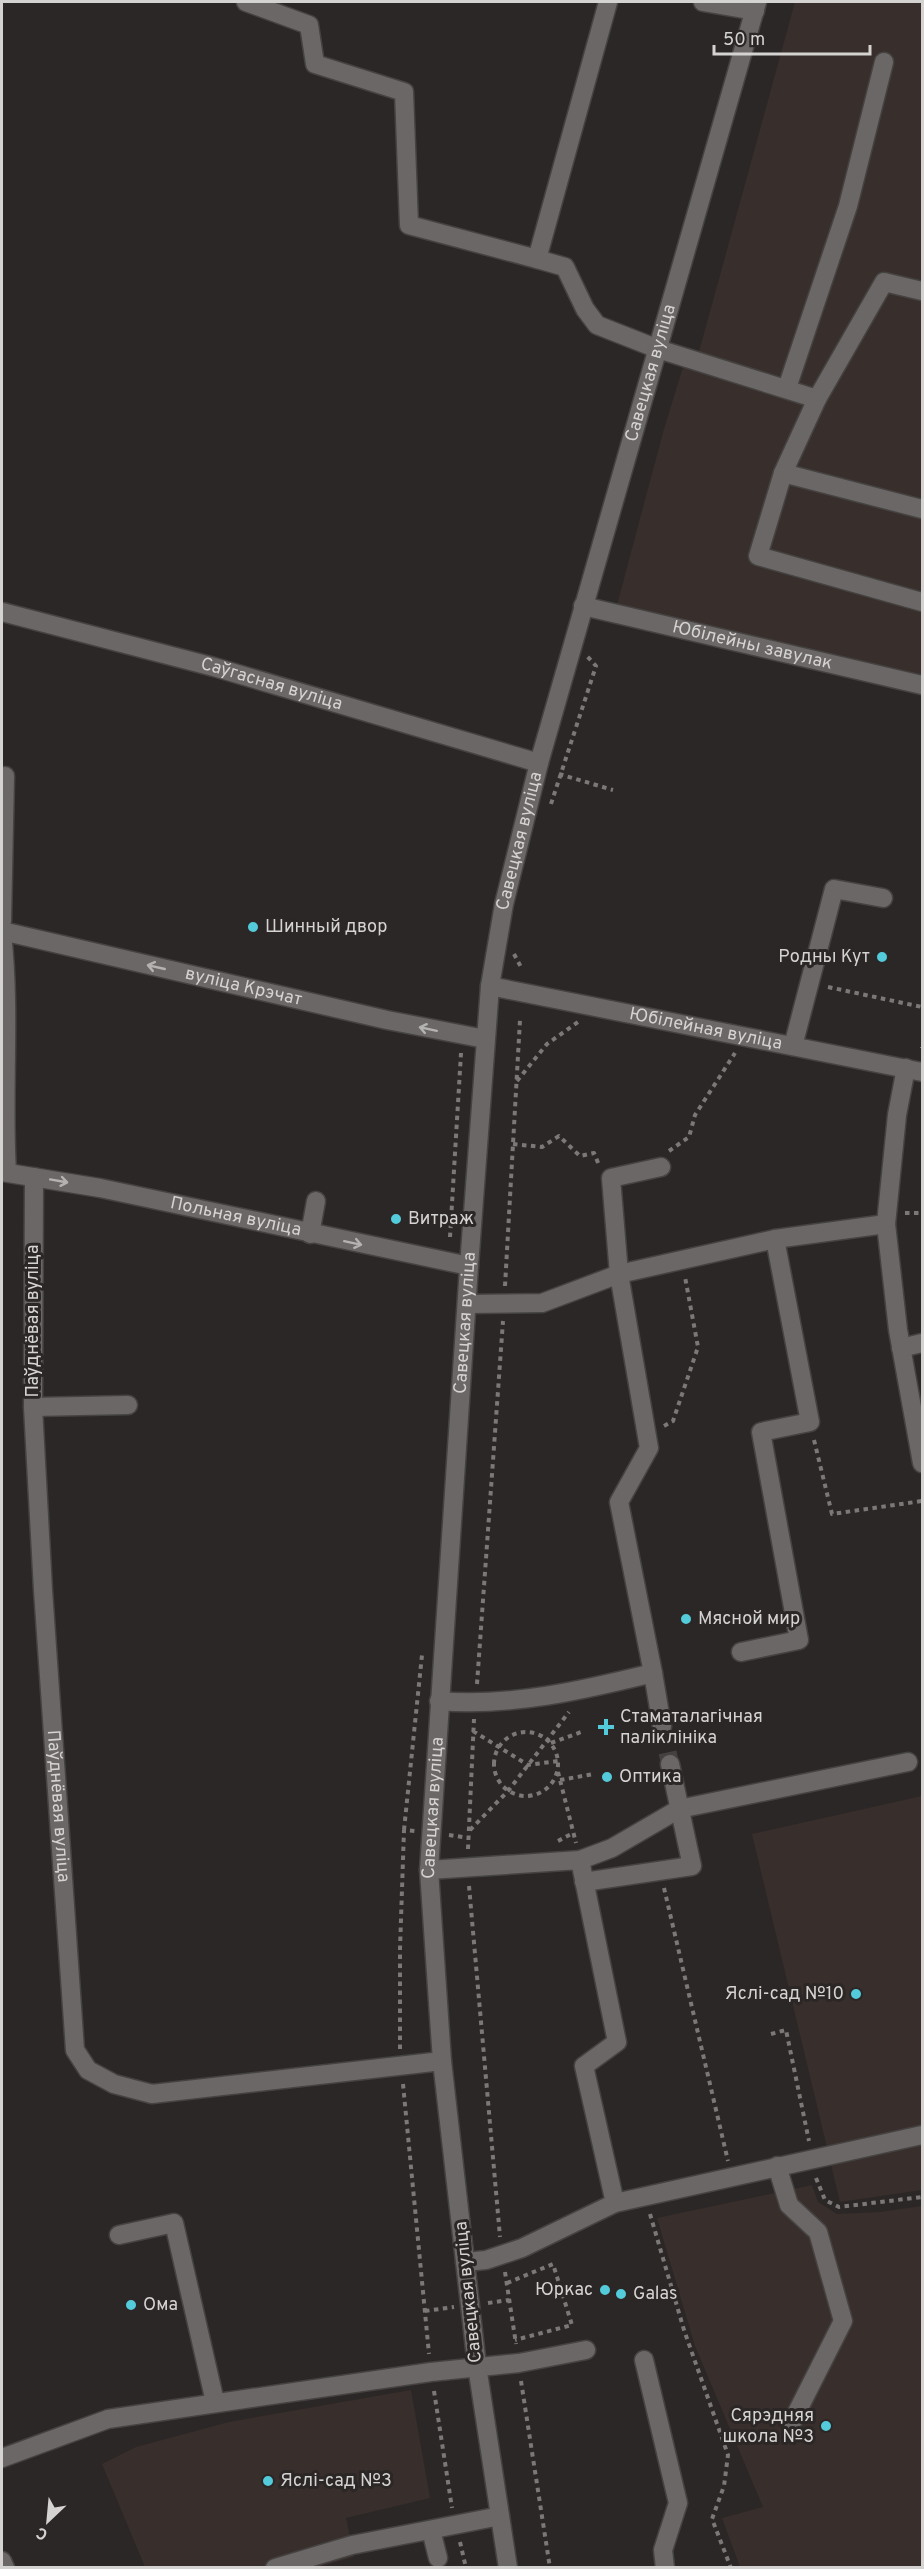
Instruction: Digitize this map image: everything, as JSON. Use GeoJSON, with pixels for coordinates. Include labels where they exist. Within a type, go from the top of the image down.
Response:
{"type":"FeatureCollection","features":[{"type":"Feature","properties":{"kind":"street"},"geometry":{"type":"LineString","coordinates":[[246,2],[309,25],[315,64],[404,92],[409,225],[565,267],[585,309],[597,326],[658,349],[817,399]]}},
{"type":"Feature","properties":{"kind":"street"},"geometry":{"type":"LineString","coordinates":[[537,259],[608,2]]}},
{"type":"Feature","properties":{"kind":"street"},"geometry":{"type":"LineString","coordinates":[[703,2],[756,6]]}},
{"type":"Feature","properties":{"kind":"street","name":"Савецкая вуліца"},"geometry":{"type":"LineString","coordinates":[[508,2568],[477,2366],[442,2061],[429,1870],[490,986],[504,904],[539,763],[756,6]]}},
{"type":"Feature","properties":{"kind":"street"},"geometry":{"type":"LineString","coordinates":[[787,388],[848,206],[884,63]]}},
{"type":"Feature","properties":{"kind":"street"},"geometry":{"type":"LineString","coordinates":[[922,291],[884,282],[817,399],[783,473],[758,556],[922,602]]}},
{"type":"Feature","properties":{"kind":"street"},"geometry":{"type":"LineString","coordinates":[[783,473],[922,509]]}},
{"type":"Feature","properties":{"kind":"street","name":"Юбілейны завулак"},"geometry":{"type":"LineString","coordinates":[[583,606],[922,685]]}},
{"type":"Feature","properties":{"kind":"street","name":"Саўгасная вуліца"},"geometry":{"type":"LineString","coordinates":[[2,612],[214,667],[539,763]]}},
{"type":"Feature","properties":{"kind":"street"},"geometry":{"type":"LineString","coordinates":[[2,921],[5,776]]}},
{"type":"Feature","properties":{"kind":"street"},"geometry":{"type":"LineString","coordinates":[[793,1046],[834,889],[883,898]]}},
{"type":"Feature","properties":{"kind":"street"},"geometry":{"type":"LineString","coordinates":[[2,932],[5,966],[4,1172]]}},
{"type":"Feature","properties":{"kind":"street","name":"вуліца Крэчат"},"geometry":{"type":"LineString","coordinates":[[2,932],[463,1036],[485,1039]]}},
{"type":"Feature","properties":{"kind":"street","name":"Юбілейная вуліца"},"geometry":{"type":"LineString","coordinates":[[490,986],[914,1070]]}},
{"type":"Feature","properties":{"kind":"street"},"geometry":{"type":"LineString","coordinates":[[914,1070],[897,1115],[886,1224],[901,1348],[922,1463]]}},
{"type":"Feature","properties":{"kind":"street"},"geometry":{"type":"LineString","coordinates":[[659,1168],[611,1178],[619,1274],[648,1449],[619,1502],[662,1726]]}},
{"type":"Feature","properties":{"kind":"street","name":"Польная вуліца"},"geometry":{"type":"LineString","coordinates":[[4,1172],[100,1188],[469,1266]]}},
{"type":"Feature","properties":{"kind":"street","name":"Паўднёвая вуліца"},"geometry":{"type":"LineString","coordinates":[[34,1177],[33,1407],[75,2050],[88,2070],[114,2084],[152,2094],[442,2061]]}},
{"type":"Feature","properties":{"kind":"street"},"geometry":{"type":"LineString","coordinates":[[310,1234],[316,1201]]}},
{"type":"Feature","properties":{"kind":"street"},"geometry":{"type":"LineString","coordinates":[[467,1304],[542,1303],[619,1274],[775,1239],[886,1224]]}},
{"type":"Feature","properties":{"kind":"street"},"geometry":{"type":"LineString","coordinates":[[741,1652],[799,1640],[761,1432],[810,1422],[775,1239]]}},
{"type":"Feature","properties":{"kind":"street"},"geometry":{"type":"LineString","coordinates":[[901,1348],[922,1343]]}},
{"type":"Feature","properties":{"kind":"street"},"geometry":{"type":"LineString","coordinates":[[33,1407],[128,1406]]}},
{"type":"Feature","properties":{"kind":"street"},"geometry":{"type":"LineString","coordinates":[[439,1701],[475,1704],[586,1689],[653,1673]]}},
{"type":"Feature","properties":{"kind":"street"},"geometry":{"type":"LineString","coordinates":[[429,1870],[580,1860],[612,1848],[679,1809],[908,1762]]}},
{"type":"Feature","properties":{"kind":"street"},"geometry":{"type":"LineString","coordinates":[[584,1882],[692,1866],[670,1764]]}},
{"type":"Feature","properties":{"kind":"street"},"geometry":{"type":"LineString","coordinates":[[580,1860],[617,2042],[584,2066],[615,2203]]}},
{"type":"Feature","properties":{"kind":"street"},"geometry":{"type":"LineString","coordinates":[[465,2262],[486,2260],[522,2248],[615,2203],[812,2157],[922,2135]]}},
{"type":"Feature","properties":{"kind":"street"},"geometry":{"type":"LineString","coordinates":[[777,2166],[789,2205],[818,2232],[843,2321],[792,2422]]}},
{"type":"Feature","properties":{"kind":"street"},"geometry":{"type":"LineString","coordinates":[[119,2235],[174,2223],[216,2402]]}},
{"type":"Feature","properties":{"kind":"street"},"geometry":{"type":"LineString","coordinates":[[2,2458],[108,2419],[430,2372],[519,2363],[586,2350]]}},
{"type":"Feature","properties":{"kind":"street"},"geometry":{"type":"LineString","coordinates":[[644,2360],[678,2503],[663,2550],[664,2568]]}},
{"type":"Feature","properties":{"kind":"street"},"geometry":{"type":"LineString","coordinates":[[274,2568],[352,2545],[500,2516]]}},
{"type":"Feature","properties":{"kind":"street"},"geometry":{"type":"LineString","coordinates":[[430,2530],[438,2558]]}},
{"type":"Feature","properties":{"kind":"street"},"geometry":{"type":"LineString","coordinates":[[2,2561],[5,2568]]}},
{"type":"Feature","properties":{"kind":"path"},"geometry":{"type":"LineString","coordinates":[[559,774],[613,790]]}},
{"type":"Feature","properties":{"kind":"path"},"geometry":{"type":"LineString","coordinates":[[809,983],[852,989],[922,1007]]}},
{"type":"Feature","properties":{"kind":"path"},"geometry":{"type":"LineString","coordinates":[[520,1020],[504,1303],[473,1731],[468,1868],[502,2255],[550,2568]]}},
{"type":"Feature","properties":{"kind":"path"},"geometry":{"type":"LineString","coordinates":[[459,1077],[463,1036]]}},
{"type":"Feature","properties":{"kind":"path"},"geometry":{"type":"LineString","coordinates":[[517,1081],[547,1044]]}},
{"type":"Feature","properties":{"kind":"path"},"geometry":{"type":"LineString","coordinates":[[659,1168],[666,1153],[689,1137],[695,1115],[736,1052]]}},
{"type":"Feature","properties":{"kind":"path"},"geometry":{"type":"LineString","coordinates":[[513,1144],[542,1148],[559,1136],[580,1156],[594,1153]]}},
{"type":"Feature","properties":{"kind":"path"},"geometry":{"type":"LineString","coordinates":[[648,1449],[659,1428],[673,1421],[698,1347],[681,1260]]}},
{"type":"Feature","properties":{"kind":"path"},"geometry":{"type":"LineString","coordinates":[[810,1422],[832,1514],[922,1501]]}},
{"type":"Feature","properties":{"kind":"path"},"geometry":{"type":"LineString","coordinates":[[469,1831],[508,1791],[549,1741],[586,1689]]}},
{"type":"Feature","properties":{"kind":"path"},"geometry":{"type":"LineString","coordinates":[[473,1731],[528,1765],[558,1761]]}},
{"type":"Feature","properties":{"kind":"path"},"geometry":{"type":"LineString","coordinates":[[549,1741],[584,1731]]}},
{"type":"Feature","properties":{"kind":"path"},"geometry":{"type":"LineString","coordinates":[[558,1771],[553,1783],[538,1794],[519,1796],[508,1791],[499,1782],[495,1770],[495,1758],[500,1747],[508,1738],[520,1733],[533,1733],[549,1741],[558,1761],[558,1771],[580,1860]]}},
{"type":"Feature","properties":{"kind":"path"},"geometry":{"type":"LineString","coordinates":[[560,1780],[594,1774]]}},
{"type":"Feature","properties":{"kind":"path"},"geometry":{"type":"LineString","coordinates":[[466,2568],[455,2525],[430,2372],[401,2064],[400,1948],[404,1830],[469,1838]]}},
{"type":"Feature","properties":{"kind":"path"},"geometry":{"type":"LineString","coordinates":[[660,1870],[732,2176]]}},
{"type":"Feature","properties":{"kind":"path"},"geometry":{"type":"LineString","coordinates":[[771,2034],[786,2030],[817,2184],[825,2200],[839,2207],[922,2197]]}},
{"type":"Feature","properties":{"kind":"path"},"geometry":{"type":"LineString","coordinates":[[644,2196],[684,2330],[728,2455],[724,2486],[712,2519],[732,2568]]}},
{"type":"Feature","properties":{"kind":"path"},"geometry":{"type":"LineString","coordinates":[[507,2283],[553,2264],[572,2325],[515,2340]]}},
{"type":"Feature","properties":{"kind":"shaded area"},"geometry":{"type":"Polygon","coordinates":[[[795,2],[922,2],[922,677],[617,605],[683,367],[694,370],[795,2]]]}},
{"type":"Feature","properties":{"kind":"shaded area","name":"Яслі-сад №10"},"geometry":{"type":"Polygon","coordinates":[[[922,1796],[922,2190],[840,2202],[752,1834],[922,1796]]]}},
{"type":"Feature","properties":{"kind":"shaded area","name":"Сярэдняя школа №3"},"geometry":{"type":"Polygon","coordinates":[[[812,2185],[818,2202],[837,2214],[880,2212],[922,2206],[922,2567],[740,2567],[722,2518],[763,2507],[695,2346],[657,2218],[812,2185]]]}},
{"type":"Feature","properties":{"kind":"shaded area","name":"Яслі-сад №3"},"geometry":{"type":"Polygon","coordinates":[[[411,2390],[430,2498],[346,2518],[354,2557],[318,2567],[145,2567],[102,2464],[136,2447],[229,2422],[411,2390]]]}},
{"type":"Feature","properties":{"kind":"tunnel"},"geometry":{"type":"LineString","coordinates":[[662,1726],[670,1764]]}},
{"type":"Feature","properties":{"kind":"place","name":"Шинный двор"},"geometry":{"type":"Point","coordinates":[253,927]}},
{"type":"Feature","properties":{"kind":"place","name":"Родны Кут"},"geometry":{"type":"Point","coordinates":[882,957]}},
{"type":"Feature","properties":{"kind":"place","name":"Витраж"},"geometry":{"type":"Point","coordinates":[396,1219]}},
{"type":"Feature","properties":{"kind":"place","name":"Мясной мир"},"geometry":{"type":"Point","coordinates":[686,1619]}},
{"type":"Feature","properties":{"kind":"place","name":"Стаматалагічная паліклініка"},"geometry":{"type":"Point","coordinates":[606,1727]}},
{"type":"Feature","properties":{"kind":"place","name":"Оптика"},"geometry":{"type":"Point","coordinates":[607,1777]}},
{"type":"Feature","properties":{"kind":"place","name":"Яслі-сад №10"},"geometry":{"type":"Point","coordinates":[856,1994]}},
{"type":"Feature","properties":{"kind":"place","name":"Юркас"},"geometry":{"type":"Point","coordinates":[605,2290]}},
{"type":"Feature","properties":{"kind":"place","name":"Galas"},"geometry":{"type":"Point","coordinates":[621,2294]}},
{"type":"Feature","properties":{"kind":"place","name":"Ома"},"geometry":{"type":"Point","coordinates":[131,2305]}},
{"type":"Feature","properties":{"kind":"place","name":"Сярэдняя школа №3"},"geometry":{"type":"Point","coordinates":[826,2426]}},
{"type":"Feature","properties":{"kind":"place","name":"Яслі-сад №3"},"geometry":{"type":"Point","coordinates":[268,2481]}}]}
